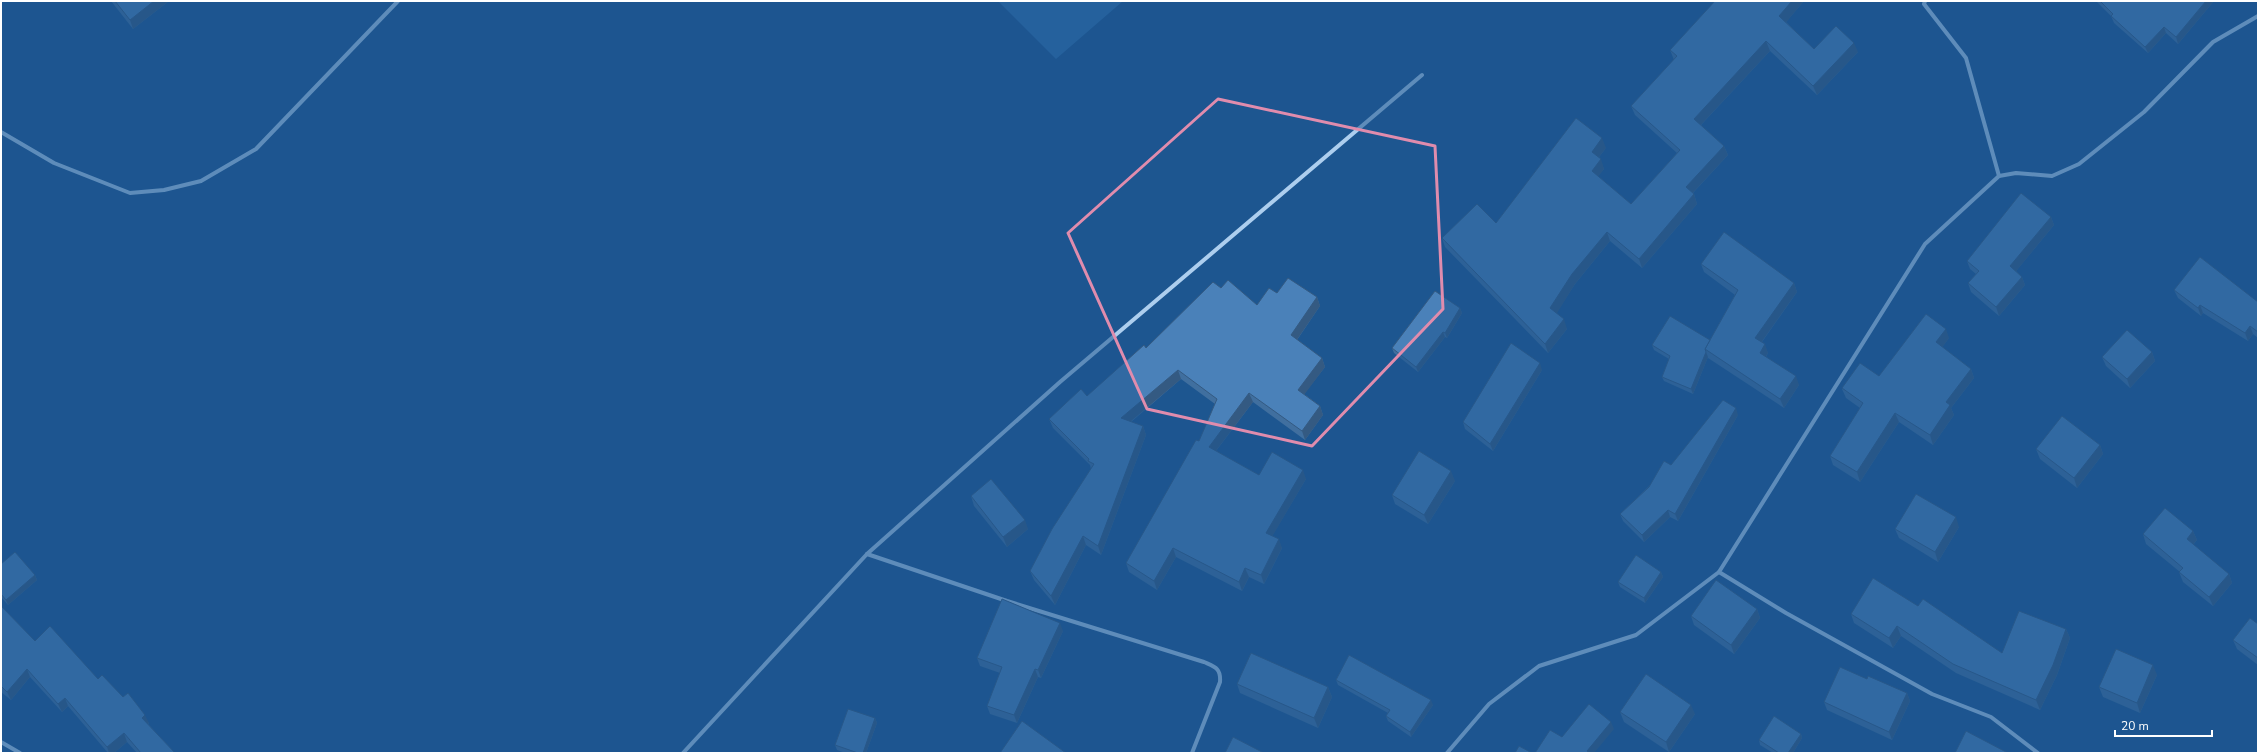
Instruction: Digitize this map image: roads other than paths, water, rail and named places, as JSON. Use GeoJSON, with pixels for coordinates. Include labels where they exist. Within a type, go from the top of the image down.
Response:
{"type":"FeatureCollection","features":[{"type":"Feature","properties":{"kind":"street"},"geometry":{"type":"LineString","coordinates":[[1,132],[54,163],[130,193],[164,190],[201,181],[256,149],[398,1]]}},
{"type":"Feature","properties":{"kind":"street"},"geometry":{"type":"LineString","coordinates":[[1926,1],[1924,4],[1966,58],[1999,176]]}},
{"type":"Feature","properties":{"kind":"street"},"geometry":{"type":"LineString","coordinates":[[1446,753],[1489,704],[1539,666],[1636,635],[1720,572],[1925,244],[1999,176],[2016,173],[2052,176],[2079,164],[2144,112],[2213,42],[2258,16]]}},
{"type":"Feature","properties":{"kind":"street"},"geometry":{"type":"LineString","coordinates":[[683,753],[867,554],[1060,382],[1422,75]]}},
{"type":"Feature","properties":{"kind":"street"},"geometry":{"type":"LineString","coordinates":[[867,554],[1007,601],[1204,662],[1218,668],[1221,673],[1220,682],[1192,753]]}},
{"type":"Feature","properties":{"kind":"street"},"geometry":{"type":"LineString","coordinates":[[1720,572],[1786,613],[1932,694],[1991,717],[2038,753]]}},
{"type":"Feature","properties":{"kind":"street"},"geometry":{"type":"LineString","coordinates":[[1,742],[20,753]]}}]}
